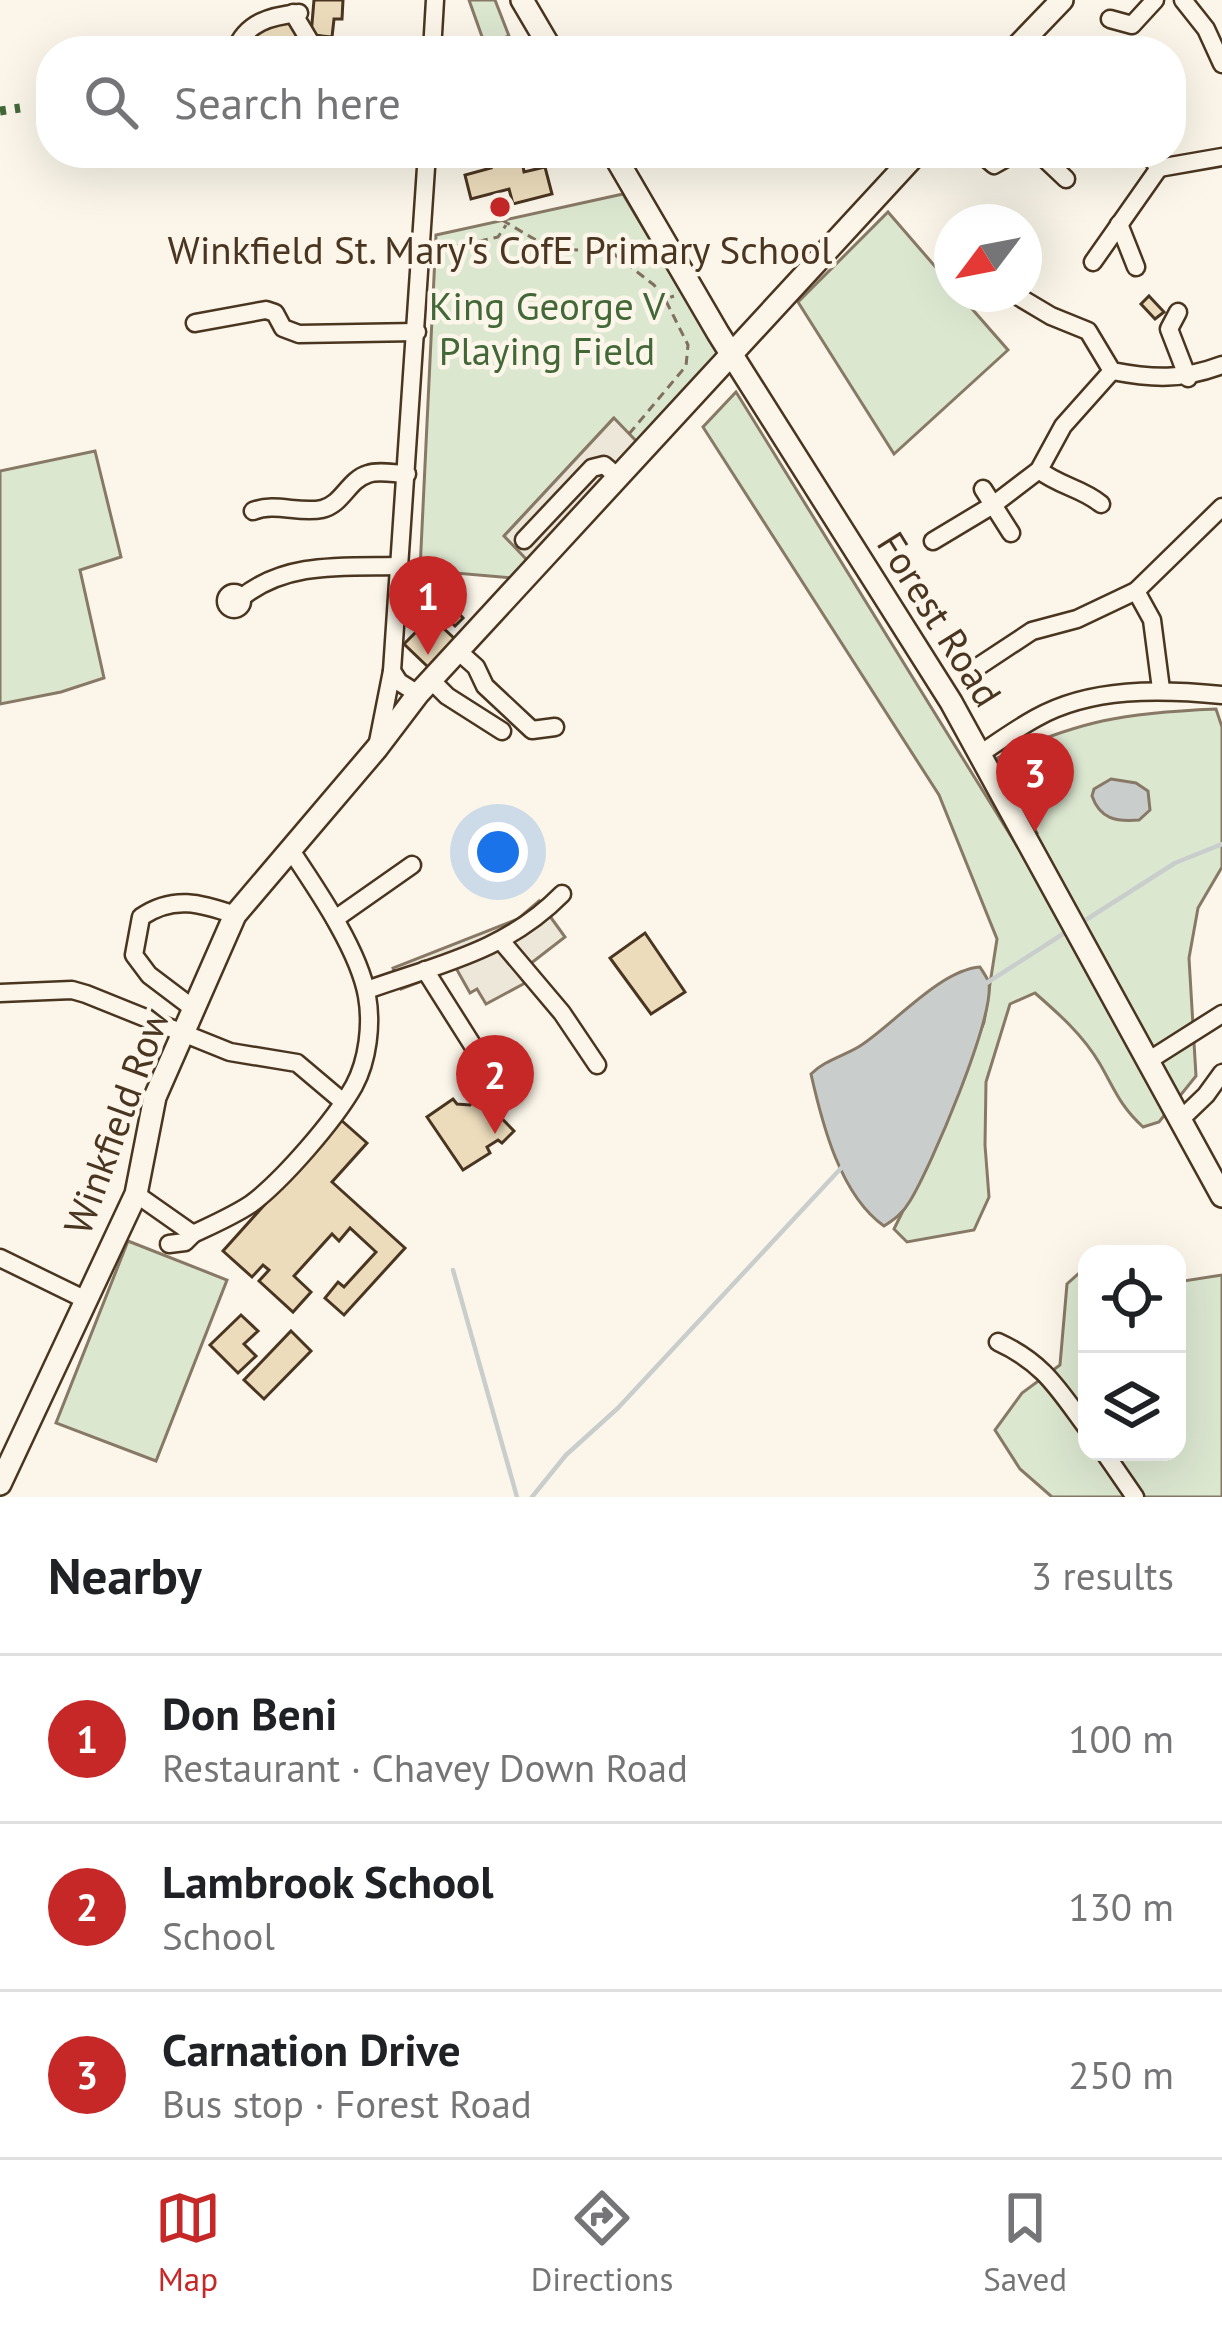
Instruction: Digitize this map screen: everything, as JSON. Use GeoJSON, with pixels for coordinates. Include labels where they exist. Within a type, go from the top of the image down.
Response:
{"type":"FeatureCollection","features":[{"type":"Feature","properties":{"kind":"main road"},"geometry":{"type":"LineString","coordinates":[[522,0],[543,36]]}},
{"type":"Feature","properties":{"kind":"main road"},"geometry":{"type":"LineString","coordinates":[[1027,36],[1062,0]]}},
{"type":"Feature","properties":{"kind":"main road","name":"Forest Road"},"geometry":{"type":"LineString","coordinates":[[622,168],[731,354],[951,702],[1222,1196]]}},
{"type":"Feature","properties":{"kind":"main road","name":"Winkfield Row"},"geometry":{"type":"LineString","coordinates":[[0,1484],[136,1194],[155,1097],[235,915],[424,687],[903,168]]}},
{"type":"Feature","properties":{"kind":"street"},"geometry":{"type":"LineString","coordinates":[[433,36],[435,0]]}},
{"type":"Feature","properties":{"kind":"street"},"geometry":{"type":"LineString","coordinates":[[1110,19],[1132,25],[1155,0]]}},
{"type":"Feature","properties":{"kind":"street"},"geometry":{"type":"LineString","coordinates":[[1183,0],[1206,29],[1222,64]]}},
{"type":"Feature","properties":{"kind":"street"},"geometry":{"type":"LineString","coordinates":[[244,36],[267,9],[296,13],[308,36]]}},
{"type":"Feature","properties":{"kind":"street"},"geometry":{"type":"LineString","coordinates":[[1186,159],[1222,157]]}},
{"type":"Feature","properties":{"kind":"street","name":"Winkfield Row"},"geometry":{"type":"LineString","coordinates":[[377,748],[392,670],[426,168]]}},
{"type":"Feature","properties":{"kind":"street"},"geometry":{"type":"LineString","coordinates":[[1054,168],[1066,179]]}},
{"type":"Feature","properties":{"kind":"street"},"geometry":{"type":"LineString","coordinates":[[1093,262],[1149,168]]}},
{"type":"Feature","properties":{"kind":"street"},"geometry":{"type":"LineString","coordinates":[[1119,224],[1136,267]]}},
{"type":"Feature","properties":{"kind":"street"},"geometry":{"type":"LineString","coordinates":[[195,323],[266,310],[275,313],[283,328],[292,333],[417,332]]}},
{"type":"Feature","properties":{"kind":"street"},"geometry":{"type":"LineString","coordinates":[[1042,311],[1088,332],[1112,371],[1155,379],[1188,378],[1222,365]]}},
{"type":"Feature","properties":{"kind":"street"},"geometry":{"type":"LineString","coordinates":[[1178,312],[1169,329],[1188,378]]}},
{"type":"Feature","properties":{"kind":"street"},"geometry":{"type":"LineString","coordinates":[[933,541],[988,497],[1039,470],[1063,426],[1112,371]]}},
{"type":"Feature","properties":{"kind":"street"},"geometry":{"type":"LineString","coordinates":[[524,540],[592,468],[604,465],[618,477]]}},
{"type":"Feature","properties":{"kind":"street"},"geometry":{"type":"LineString","coordinates":[[1039,470],[1055,483],[1088,494],[1101,504]]}},
{"type":"Feature","properties":{"kind":"street"},"geometry":{"type":"LineString","coordinates":[[253,511],[264,506],[312,511],[330,507],[370,472],[407,474]]}},
{"type":"Feature","properties":{"kind":"street"},"geometry":{"type":"LineString","coordinates":[[988,497],[1010,532]]}},
{"type":"Feature","properties":{"kind":"street"},"geometry":{"type":"LineString","coordinates":[[979,666],[1032,632],[1077,619],[1136,591],[1222,507]]}},
{"type":"Feature","properties":{"kind":"street"},"geometry":{"type":"LineString","coordinates":[[241,598],[283,572],[400,566]]}},
{"type":"Feature","properties":{"kind":"street"},"geometry":{"type":"LineString","coordinates":[[1136,591],[1152,620],[1162,689]]}},
{"type":"Feature","properties":{"kind":"street"},"geometry":{"type":"LineString","coordinates":[[458,651],[476,667],[485,686],[532,730],[554,727]]}},
{"type":"Feature","properties":{"kind":"street"},"geometry":{"type":"LineString","coordinates":[[392,670],[399,682],[447,696],[502,731]]}},
{"type":"Feature","properties":{"kind":"street"},"geometry":{"type":"LineString","coordinates":[[980,754],[1039,716],[1085,700],[1162,689],[1222,695]]}},
{"type":"Feature","properties":{"kind":"street"},"geometry":{"type":"LineString","coordinates":[[169,1244],[185,1242],[250,1204],[290,1168],[354,1085],[363,1058],[370,1021],[367,990],[334,919],[290,849]]}},
{"type":"Feature","properties":{"kind":"street"},"geometry":{"type":"LineString","coordinates":[[334,919],[412,865]]}},
{"type":"Feature","properties":{"kind":"street"},"geometry":{"type":"LineString","coordinates":[[367,990],[502,942],[531,924],[562,894]]}},
{"type":"Feature","properties":{"kind":"street"},"geometry":{"type":"LineString","coordinates":[[194,1009],[149,975],[134,955],[141,917],[157,906],[180,901],[235,915]]}},
{"type":"Feature","properties":{"kind":"street"},"geometry":{"type":"LineString","coordinates":[[502,942],[562,1013],[597,1065]]}},
{"type":"Feature","properties":{"kind":"street"},"geometry":{"type":"LineString","coordinates":[[425,970],[487,1068]]}},
{"type":"Feature","properties":{"kind":"street"},"geometry":{"type":"LineString","coordinates":[[0,993],[72,990],[230,1052],[297,1063],[342,1101]]}},
{"type":"Feature","properties":{"kind":"street"},"geometry":{"type":"LineString","coordinates":[[1148,1061],[1217,1021]]}},
{"type":"Feature","properties":{"kind":"street"},"geometry":{"type":"LineString","coordinates":[[1180,1120],[1222,1073]]}},
{"type":"Feature","properties":{"kind":"street"},"geometry":{"type":"LineString","coordinates":[[136,1194],[194,1234]]}},
{"type":"Feature","properties":{"kind":"street"},"geometry":{"type":"LineString","coordinates":[[0,1258],[86,1300]]}},
{"type":"Feature","properties":{"kind":"street"},"geometry":{"type":"LineString","coordinates":[[998,1342],[1042,1367],[1078,1416]]}},
{"type":"Feature","properties":{"kind":"street"},"geometry":{"type":"LineString","coordinates":[[1110,1461],[1135,1497]]}},
{"type":"Feature","properties":{"kind":"path"},"geometry":{"type":"LineString","coordinates":[[422,254],[498,237],[504,223],[551,249],[610,251],[654,285],[688,345],[686,366],[629,434]]}},
{"type":"Feature","properties":{"kind":"path"},"geometry":{"type":"LineString","coordinates":[[665,299],[693,290]]}},
{"type":"Feature","properties":{"kind":"green space"},"geometry":{"type":"Polygon","coordinates":[[[469,0],[495,0],[509,36],[482,36],[469,0]]]}},
{"type":"Feature","properties":{"kind":"green space","name":"King George V Playing Field"},"geometry":{"type":"Polygon","coordinates":[[[623,194],[719,355],[639,444],[613,419],[505,535],[529,562],[512,578],[420,570],[436,235],[623,194]]]}},
{"type":"Feature","properties":{"kind":"green space"},"geometry":{"type":"Polygon","coordinates":[[[888,212],[934,265],[934,312],[975,312],[1008,350],[894,454],[798,302],[888,212]]]}},
{"type":"Feature","properties":{"kind":"green space"},"geometry":{"type":"Polygon","coordinates":[[[736,392],[1017,846],[1037,833],[997,758],[1054,735],[1128,716],[1216,709],[1222,727],[1222,867],[1198,908],[1189,958],[1196,1076],[1159,1122],[1143,1127],[1123,1105],[1086,1044],[1053,1009],[1035,993],[1010,1004],[986,1082],[989,1197],[974,1230],[907,1242],[894,1229],[937,1142],[984,1022],[997,939],[939,795],[703,427],[736,392]]]}},
{"type":"Feature","properties":{"kind":"green space"},"geometry":{"type":"Polygon","coordinates":[[[95,451],[121,557],[80,570],[104,678],[0,704],[0,471],[95,451]]]}},
{"type":"Feature","properties":{"kind":"green space"},"geometry":{"type":"Polygon","coordinates":[[[128,1241],[227,1280],[156,1461],[56,1423],[128,1241]]]}},
{"type":"Feature","properties":{"kind":"green space"},"geometry":{"type":"Polygon","coordinates":[[[1078,1274],[1078,1461],[1186,1461],[1186,1281],[1222,1275],[1222,1497],[1052,1497],[1020,1469],[995,1430],[1022,1393],[1060,1365],[1067,1284],[1078,1274]]]}},
{"type":"Feature","properties":{"kind":"shaded area"},"geometry":{"type":"Polygon","coordinates":[[[614,418],[639,444],[529,562],[504,536],[614,418]]]}},
{"type":"Feature","properties":{"kind":"shaded area"},"geometry":{"type":"Polygon","coordinates":[[[1111,779],[1136,783],[1148,791],[1150,810],[1139,820],[1104,814],[1092,796],[1094,789],[1111,779]]]}},
{"type":"Feature","properties":{"kind":"shaded area"},"geometry":{"type":"Polygon","coordinates":[[[539,901],[565,937],[521,971],[527,982],[486,1004],[477,989],[470,993],[456,968],[401,989],[393,968],[518,919],[539,901]]]}},
{"type":"Feature","properties":{"kind":"shaded area"},"geometry":{"type":"Polygon","coordinates":[[[980,967],[989,983],[988,1001],[959,1093],[910,1201],[884,1226],[844,1177],[811,1074],[860,1046],[949,978],[980,967]]]}},
{"type":"Feature","properties":{"kind":"building"},"geometry":{"type":"Polygon","coordinates":[[[314,0],[343,0],[342,19],[334,19],[332,36],[311,35],[314,0]]]}},
{"type":"Feature","properties":{"kind":"building"},"geometry":{"type":"Polygon","coordinates":[[[294,22],[296,36],[256,36],[254,28],[294,22]]]}},
{"type":"Feature","properties":{"kind":"building"},"geometry":{"type":"Polygon","coordinates":[[[491,168],[523,168],[524,172],[545,168],[552,194],[513,204],[509,189],[471,199],[465,175],[491,168]]]}},
{"type":"Feature","properties":{"kind":"building"},"geometry":{"type":"Polygon","coordinates":[[[1149,296],[1164,312],[1155,319],[1141,304],[1149,296]]]}},
{"type":"Feature","properties":{"kind":"building"},"geometry":{"type":"Polygon","coordinates":[[[449,603],[463,618],[455,626],[440,612],[449,603]]]}},
{"type":"Feature","properties":{"kind":"building"},"geometry":{"type":"Polygon","coordinates":[[[422,626],[432,635],[441,626],[455,639],[428,667],[404,644],[422,626]]]}},
{"type":"Feature","properties":{"kind":"building"},"geometry":{"type":"Polygon","coordinates":[[[645,933],[685,992],[651,1014],[610,958],[645,933]]]}},
{"type":"Feature","properties":{"kind":"building"},"geometry":{"type":"Polygon","coordinates":[[[479,1095],[514,1131],[502,1143],[498,1140],[487,1147],[490,1153],[463,1170],[427,1117],[453,1099],[470,1105],[479,1095]]]}},
{"type":"Feature","properties":{"kind":"building"},"geometry":{"type":"Polygon","coordinates":[[[341,1120],[367,1143],[332,1182],[405,1248],[344,1315],[325,1298],[338,1282],[344,1287],[376,1252],[350,1228],[339,1241],[332,1234],[294,1276],[311,1292],[293,1312],[259,1281],[269,1270],[263,1265],[252,1277],[223,1251],[341,1120]]]}},
{"type":"Feature","properties":{"kind":"building"},"geometry":{"type":"Polygon","coordinates":[[[241,1315],[258,1331],[244,1344],[256,1356],[238,1373],[210,1345],[241,1315]]]}},
{"type":"Feature","properties":{"kind":"building"},"geometry":{"type":"Polygon","coordinates":[[[291,1331],[311,1351],[264,1399],[244,1380],[291,1331]]]}},
{"type":"Feature","properties":{"kind":"waterway"},"geometry":{"type":"LineString","coordinates":[[1081,923],[1175,863],[1222,844]]}},
{"type":"Feature","properties":{"kind":"waterway"},"geometry":{"type":"LineString","coordinates":[[985,984],[1066,932]]}},
{"type":"Feature","properties":{"kind":"waterway"},"geometry":{"type":"LineString","coordinates":[[532,1497],[566,1455],[618,1408],[843,1166]]}},
{"type":"Feature","properties":{"kind":"waterway"},"geometry":{"type":"LineString","coordinates":[[453,1270],[517,1497]]}},
{"type":"Feature","properties":{"kind":"hedge"},"geometry":{"type":"LineString","coordinates":[[0,111],[20,108]]}},
{"type":"Feature","properties":{"kind":"place","name":"Winkfield St. Mary's CofE Primary School"},"geometry":{"type":"Point","coordinates":[500,207]}},
{"type":"Feature","properties":{"kind":"place","name":"Don Beni"},"geometry":{"type":"Point","coordinates":[428,655]}},
{"type":"Feature","properties":{"kind":"place","name":"Carnation Drive"},"geometry":{"type":"Point","coordinates":[1035,832]}},
{"type":"Feature","properties":{"kind":"place","name":"Lambrook School"},"geometry":{"type":"Point","coordinates":[495,1134]}}]}
